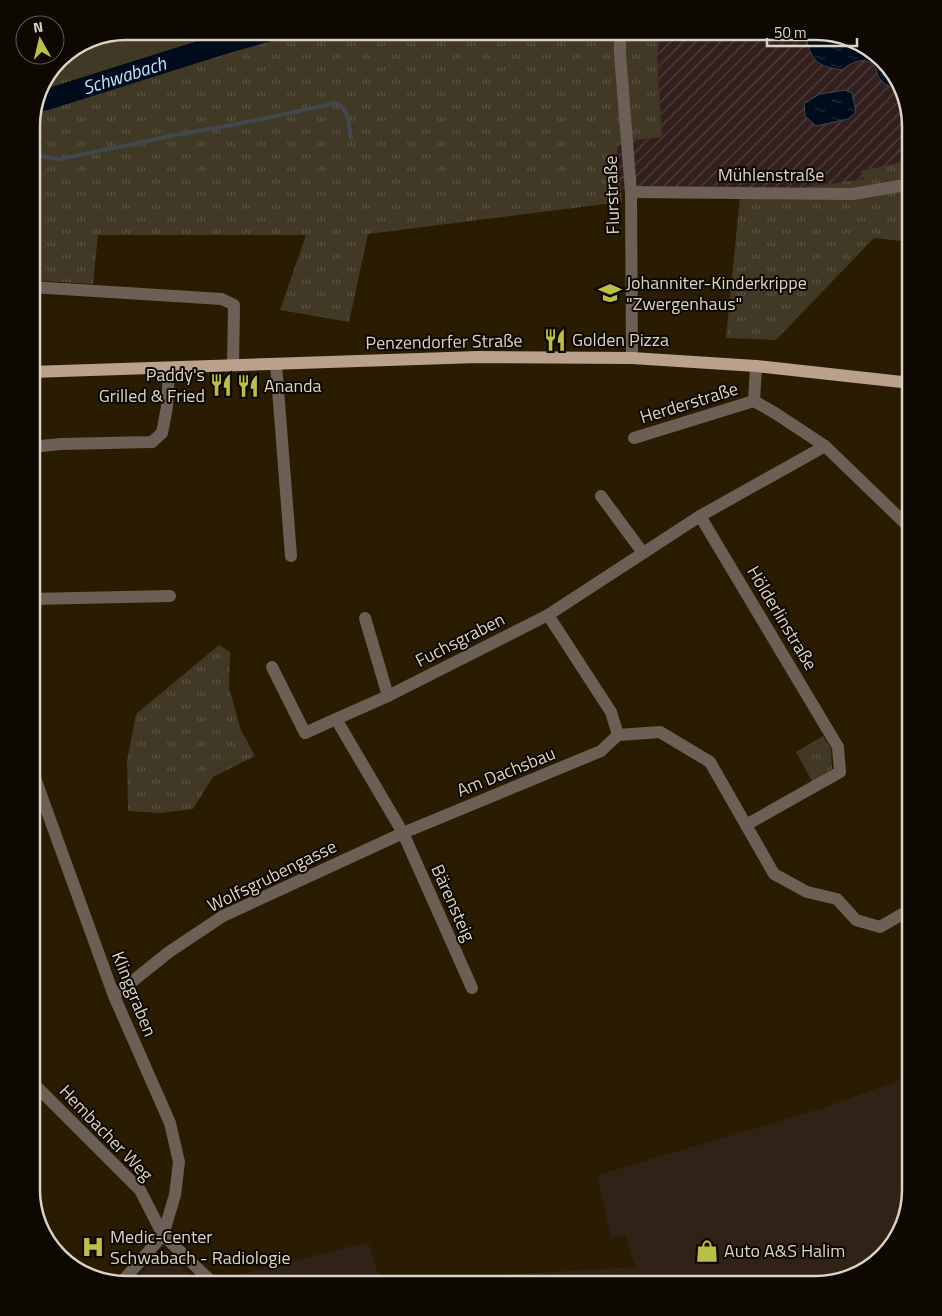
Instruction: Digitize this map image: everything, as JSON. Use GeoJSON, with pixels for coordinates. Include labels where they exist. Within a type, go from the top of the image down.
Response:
{"type":"FeatureCollection","features":[{"type":"Feature","properties":{"kind":"main road","name":"Penzendorfer Straße"},"geometry":{"type":"LineString","coordinates":[[40,372],[478,358],[632,358],[756,366],[902,382]]}},
{"type":"Feature","properties":{"kind":"street","name":"Flurstraße"},"geometry":{"type":"LineString","coordinates":[[620,40],[631,192],[632,358]]}},
{"type":"Feature","properties":{"kind":"street","name":"Mühlenstraße"},"geometry":{"type":"LineString","coordinates":[[631,192],[852,194],[902,186]]}},
{"type":"Feature","properties":{"kind":"street"},"geometry":{"type":"LineString","coordinates":[[40,288],[222,299],[234,305],[233,365]]}},
{"type":"Feature","properties":{"kind":"street"},"geometry":{"type":"LineString","coordinates":[[276,364],[291,556]]}},
{"type":"Feature","properties":{"kind":"street","name":"Herderstraße"},"geometry":{"type":"LineString","coordinates":[[754,401],[756,366]]}},
{"type":"Feature","properties":{"kind":"street"},"geometry":{"type":"LineString","coordinates":[[40,446],[152,442],[162,433],[167,407],[169,369]]}},
{"type":"Feature","properties":{"kind":"street","name":"Herderstraße"},"geometry":{"type":"LineString","coordinates":[[634,438],[754,401],[775,412],[825,446],[902,520]]}},
{"type":"Feature","properties":{"kind":"street"},"geometry":{"type":"LineString","coordinates":[[700,516],[825,446]]}},
{"type":"Feature","properties":{"kind":"street"},"geometry":{"type":"LineString","coordinates":[[601,496],[643,553]]}},
{"type":"Feature","properties":{"kind":"street","name":"Fuchsgraben"},"geometry":{"type":"LineString","coordinates":[[272,667],[305,733],[388,696],[548,615],[700,516]]}},
{"type":"Feature","properties":{"kind":"street","name":"Hölderlinstraße"},"geometry":{"type":"LineString","coordinates":[[700,516],[838,747],[840,772],[746,825]]}},
{"type":"Feature","properties":{"kind":"street"},"geometry":{"type":"LineString","coordinates":[[40,599],[170,596]]}},
{"type":"Feature","properties":{"kind":"street"},"geometry":{"type":"LineString","coordinates":[[548,615],[611,712],[618,735],[660,732],[710,762],[774,874],[806,892],[837,899],[856,920],[880,927],[902,914]]}},
{"type":"Feature","properties":{"kind":"street"},"geometry":{"type":"LineString","coordinates":[[365,618],[388,696]]}},
{"type":"Feature","properties":{"kind":"street"},"geometry":{"type":"LineString","coordinates":[[336,719],[403,833]]}},
{"type":"Feature","properties":{"kind":"street","name":"Am Dachsbau"},"geometry":{"type":"LineString","coordinates":[[403,833],[601,752],[618,735]]}},
{"type":"Feature","properties":{"kind":"street","name":"Klinggraben"},"geometry":{"type":"LineString","coordinates":[[40,792],[114,996],[170,1123],[179,1162],[175,1195],[163,1235]]}},
{"type":"Feature","properties":{"kind":"street","name":"Bärensteig"},"geometry":{"type":"LineString","coordinates":[[403,833],[472,988]]}},
{"type":"Feature","properties":{"kind":"street","name":"Wolfsgrubengasse"},"geometry":{"type":"LineString","coordinates":[[114,996],[169,952],[223,916],[403,833]]}},
{"type":"Feature","properties":{"kind":"street","name":"Hembacher Weg"},"geometry":{"type":"LineString","coordinates":[[40,1090],[140,1190],[163,1235],[206,1276]]}},
{"type":"Feature","properties":{"kind":"street"},"geometry":{"type":"LineString","coordinates":[[127,1276],[163,1235]]}},
{"type":"Feature","properties":{"kind":"shaded area"},"geometry":{"type":"Polygon","coordinates":[[[660,40],[821,40],[844,45],[859,52],[877,65],[895,93],[901,115],[902,162],[862,171],[865,179],[740,196],[620,189],[617,146],[635,140],[662,137],[657,55],[660,40]]]}},
{"type":"Feature","properties":{"kind":"shaded area"},"geometry":{"type":"Polygon","coordinates":[[[902,1079],[902,1190],[899,1212],[884,1242],[877,1251],[859,1264],[838,1273],[816,1276],[497,1276],[635,1267],[625,1236],[611,1238],[597,1175],[823,1108],[902,1079]]]}},
{"type":"Feature","properties":{"kind":"shaded area"},"geometry":{"type":"Polygon","coordinates":[[[368,1242],[379,1276],[233,1276],[368,1242]]]}},
{"type":"Feature","properties":{"kind":"shaded area"},"geometry":{"type":"Polygon","coordinates":[[[162,1249],[192,1276],[139,1276],[162,1249]]]}},
{"type":"Feature","properties":{"kind":"green space"},"geometry":{"type":"Polygon","coordinates":[[[217,40],[660,40],[657,55],[662,137],[635,140],[617,146],[622,202],[368,234],[349,322],[280,310],[306,235],[98,235],[93,284],[40,281],[40,121],[43,104],[49,88],[69,61],[91,48],[75,69],[71,87],[217,40]]]}},
{"type":"Feature","properties":{"kind":"green space"},"geometry":{"type":"Polygon","coordinates":[[[220,40],[71,88],[75,69],[91,48],[115,41],[220,40]]]}},
{"type":"Feature","properties":{"kind":"green space"},"geometry":{"type":"Polygon","coordinates":[[[902,162],[902,241],[874,238],[776,340],[726,338],[740,196],[864,179],[861,171],[902,162]]]}},
{"type":"Feature","properties":{"kind":"green space"},"geometry":{"type":"Polygon","coordinates":[[[219,645],[230,652],[229,688],[241,730],[255,756],[213,777],[193,809],[160,813],[128,811],[127,761],[136,714],[219,645]]]}},
{"type":"Feature","properties":{"kind":"green space"},"geometry":{"type":"Polygon","coordinates":[[[823,736],[831,749],[832,769],[812,781],[796,752],[823,736]]]}},
{"type":"Feature","properties":{"kind":"water"},"geometry":{"type":"Polygon","coordinates":[[[809,40],[821,40],[833,42],[859,52],[877,65],[892,87],[880,79],[874,66],[866,61],[858,61],[842,70],[819,63],[812,56],[807,42],[809,40]]]}},
{"type":"Feature","properties":{"kind":"water"},"geometry":{"type":"Polygon","coordinates":[[[846,90],[852,93],[856,112],[848,119],[816,126],[805,116],[804,103],[820,94],[846,90]]]}},
{"type":"Feature","properties":{"kind":"waterway","name":"Schwabach"},"geometry":{"type":"LineString","coordinates":[[44,100],[237,40]]}},
{"type":"Feature","properties":{"kind":"waterway"},"geometry":{"type":"LineString","coordinates":[[40,156],[60,159],[336,103],[346,113],[351,138]]}},
{"type":"Feature","properties":{"kind":"place","name":"Johanniter-Kinderkrippe \"Zwergenhaus\""},"geometry":{"type":"Point","coordinates":[610,293]}},
{"type":"Feature","properties":{"kind":"place","name":"Golden Pizza"},"geometry":{"type":"Point","coordinates":[555,340]}},
{"type":"Feature","properties":{"kind":"place","name":"Paddy's Grilled & Fried"},"geometry":{"type":"Point","coordinates":[221,385]}},
{"type":"Feature","properties":{"kind":"place","name":"Ananda"},"geometry":{"type":"Point","coordinates":[248,386]}},
{"type":"Feature","properties":{"kind":"place","name":"Medic-Center Schwabach - Radiologie"},"geometry":{"type":"Point","coordinates":[93,1247]}},
{"type":"Feature","properties":{"kind":"place","name":"Auto A&S Halim"},"geometry":{"type":"Point","coordinates":[707,1251]}}]}
